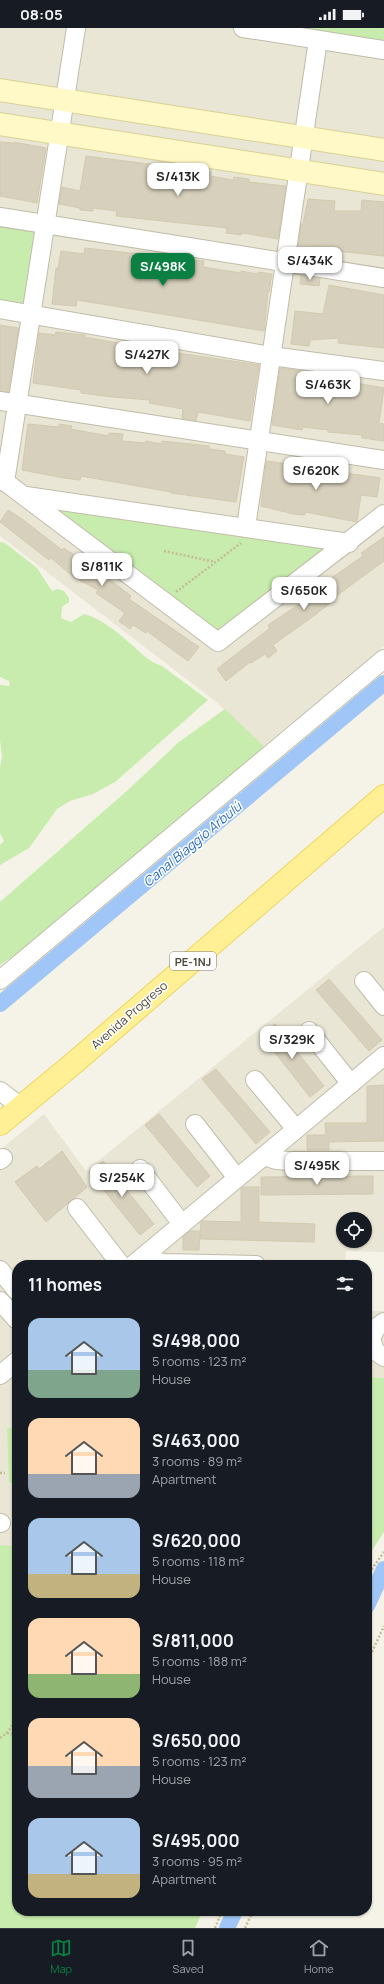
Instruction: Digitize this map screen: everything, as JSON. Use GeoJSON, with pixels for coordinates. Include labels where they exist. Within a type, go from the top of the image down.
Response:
{"type":"FeatureCollection","features":[{"type":"Feature","properties":{"kind":"main road","name":"Avenida Progreso"},"geometry":{"type":"LineString","coordinates":[[0,1124],[384,796]]}},
{"type":"Feature","properties":{"kind":"street"},"geometry":{"type":"LineString","coordinates":[[76,28],[30,313],[9,402],[2,480],[26,496],[163,602],[218,642],[349,543],[384,514]]}},
{"type":"Feature","properties":{"kind":"street"},"geometry":{"type":"LineString","coordinates":[[243,28],[384,50]]}},
{"type":"Feature","properties":{"kind":"street"},"geometry":{"type":"LineString","coordinates":[[253,528],[258,441],[318,40]]}},
{"type":"Feature","properties":{"kind":"street"},"geometry":{"type":"LineString","coordinates":[[0,90],[384,150]]}},
{"type":"Feature","properties":{"kind":"street"},"geometry":{"type":"LineString","coordinates":[[0,124],[384,184]]}},
{"type":"Feature","properties":{"kind":"street"},"geometry":{"type":"LineString","coordinates":[[0,217],[384,278]]}},
{"type":"Feature","properties":{"kind":"street"},"geometry":{"type":"LineString","coordinates":[[0,308],[271,356],[384,372]]}},
{"type":"Feature","properties":{"kind":"street"},"geometry":{"type":"LineString","coordinates":[[9,402],[384,460]]}},
{"type":"Feature","properties":{"kind":"street"},"geometry":{"type":"LineString","coordinates":[[26,496],[349,543]]}},
{"type":"Feature","properties":{"kind":"street"},"geometry":{"type":"LineString","coordinates":[[0,980],[384,659]]}},
{"type":"Feature","properties":{"kind":"street"},"geometry":{"type":"LineString","coordinates":[[364,981],[384,1006]]}},
{"type":"Feature","properties":{"kind":"street"},"geometry":{"type":"LineString","coordinates":[[309,1030],[351,1084]]}},
{"type":"Feature","properties":{"kind":"street"},"geometry":{"type":"LineString","coordinates":[[139,1260],[384,1056]]}},
{"type":"Feature","properties":{"kind":"street"},"geometry":{"type":"LineString","coordinates":[[255,1080],[296,1129]]}},
{"type":"Feature","properties":{"kind":"street"},"geometry":{"type":"LineString","coordinates":[[0,1091],[21,1107]]}},
{"type":"Feature","properties":{"kind":"street"},"geometry":{"type":"LineString","coordinates":[[195,1124],[237,1178]]}},
{"type":"Feature","properties":{"kind":"street"},"geometry":{"type":"LineString","coordinates":[[264,1156],[276,1160],[289,1161],[384,1161]]}},
{"type":"Feature","properties":{"kind":"street"},"geometry":{"type":"LineString","coordinates":[[140,1169],[182,1224]]}},
{"type":"Feature","properties":{"kind":"street"},"geometry":{"type":"LineString","coordinates":[[77,1208],[117,1260]]}},
{"type":"Feature","properties":{"kind":"street"},"geometry":{"type":"LineString","coordinates":[[0,1270],[12,1284]]}},
{"type":"Feature","properties":{"kind":"street"},"geometry":{"type":"LineString","coordinates":[[0,1301],[12,1314]]}},
{"type":"Feature","properties":{"kind":"street"},"geometry":{"type":"LineString","coordinates":[[374,1355],[372,1338],[376,1325]]}},
{"type":"Feature","properties":{"kind":"street"},"geometry":{"type":"LineString","coordinates":[[0,1375],[12,1364]]}},
{"type":"Feature","properties":{"kind":"path"},"geometry":{"type":"LineString","coordinates":[[163,602],[216,563],[253,528]]}},
{"type":"Feature","properties":{"kind":"path"},"geometry":{"type":"LineString","coordinates":[[164,550],[216,563]]}},
{"type":"Feature","properties":{"kind":"path"},"geometry":{"type":"LineString","coordinates":[[372,1569],[384,1552]]}},
{"type":"Feature","properties":{"kind":"path"},"geometry":{"type":"LineString","coordinates":[[372,1652],[384,1626]]}},
{"type":"Feature","properties":{"kind":"path"},"geometry":{"type":"LineString","coordinates":[[0,1738],[7,1733],[12,1726]]}},
{"type":"Feature","properties":{"kind":"path"},"geometry":{"type":"LineString","coordinates":[[7,1733],[12,1734]]}},
{"type":"Feature","properties":{"kind":"path"},"geometry":{"type":"LineString","coordinates":[[215,1928],[220,1916]]}},
{"type":"Feature","properties":{"kind":"path"},"geometry":{"type":"LineString","coordinates":[[246,1928],[251,1916]]}},
{"type":"Feature","properties":{"kind":"shaded area"},"geometry":{"type":"Polygon","coordinates":[[[0,28],[384,28],[384,646],[264,746],[215,701],[0,536],[0,28]]]}},
{"type":"Feature","properties":{"kind":"shaded area"},"geometry":{"type":"Polygon","coordinates":[[[384,927],[384,1252],[346,1251],[345,1260],[12,1260],[12,1546],[0,1545],[0,1150],[44,1114],[86,1171],[384,927]]]}},
{"type":"Feature","properties":{"kind":"shaded area"},"geometry":{"type":"Polygon","coordinates":[[[372,1311],[384,1311],[384,1378],[372,1377],[372,1311]]]}},
{"type":"Feature","properties":{"kind":"green space"},"geometry":{"type":"Polygon","coordinates":[[[292,28],[381,28],[384,29],[384,43],[292,28]]]}},
{"type":"Feature","properties":{"kind":"green space"},"geometry":{"type":"Polygon","coordinates":[[[0,225],[37,230],[25,307],[0,303],[0,225]]]}},
{"type":"Feature","properties":{"kind":"green space"},"geometry":{"type":"Polygon","coordinates":[[[48,505],[331,548],[216,633],[48,505]]]}},
{"type":"Feature","properties":{"kind":"green space"},"geometry":{"type":"Polygon","coordinates":[[[0,542],[5,543],[37,568],[52,591],[57,589],[64,591],[69,598],[69,602],[62,607],[61,618],[71,622],[84,614],[103,622],[121,635],[149,660],[162,666],[208,700],[115,782],[93,794],[70,801],[57,809],[29,848],[0,865],[0,845],[4,841],[0,833],[0,767],[2,757],[0,740],[0,685],[10,686],[9,681],[0,677],[0,542]]]}},
{"type":"Feature","properties":{"kind":"green space"},"geometry":{"type":"Polygon","coordinates":[[[225,709],[264,746],[242,773],[178,818],[156,841],[131,858],[21,951],[0,965],[0,902],[129,789],[179,742],[225,709]]]}},
{"type":"Feature","properties":{"kind":"green space"},"geometry":{"type":"Polygon","coordinates":[[[372,1377],[384,1378],[384,1532],[372,1550],[372,1377]]]}},
{"type":"Feature","properties":{"kind":"green space"},"geometry":{"type":"Polygon","coordinates":[[[7,1428],[12,1428],[12,1483],[9,1483],[7,1428]]]}},
{"type":"Feature","properties":{"kind":"green space"},"geometry":{"type":"Polygon","coordinates":[[[0,1545],[12,1546],[12,1916],[201,1916],[195,1928],[0,1928],[0,1545]]]}},
{"type":"Feature","properties":{"kind":"building"},"geometry":{"type":"Polygon","coordinates":[[[0,142],[14,142],[46,148],[37,203],[0,196],[0,142]]]}},
{"type":"Feature","properties":{"kind":"building"},"geometry":{"type":"Polygon","coordinates":[[[86,156],[211,172],[210,176],[233,180],[234,177],[249,179],[249,182],[286,186],[278,239],[242,233],[241,235],[226,233],[227,228],[116,216],[117,211],[93,208],[93,211],[80,210],[80,208],[59,204],[62,187],[80,191],[86,156]]]}},
{"type":"Feature","properties":{"kind":"building"},"geometry":{"type":"Polygon","coordinates":[[[308,199],[335,201],[334,211],[361,211],[362,200],[384,202],[384,256],[336,251],[313,246],[312,249],[298,248],[301,224],[303,224],[308,199]]]}},
{"type":"Feature","properties":{"kind":"building"},"geometry":{"type":"Polygon","coordinates":[[[85,248],[149,255],[149,258],[172,260],[172,258],[204,261],[203,267],[241,273],[241,271],[258,274],[258,272],[272,274],[268,292],[264,331],[77,300],[76,306],[52,304],[56,268],[58,269],[61,251],[84,254],[85,248]]]}},
{"type":"Feature","properties":{"kind":"building"},"geometry":{"type":"Polygon","coordinates":[[[301,275],[320,278],[319,286],[300,284],[301,275]]]}},
{"type":"Feature","properties":{"kind":"building"},"geometry":{"type":"Polygon","coordinates":[[[329,285],[384,295],[384,348],[338,343],[339,338],[310,340],[309,346],[291,344],[295,311],[323,314],[329,285]]]}},
{"type":"Feature","properties":{"kind":"building"},"geometry":{"type":"Polygon","coordinates":[[[0,325],[19,328],[8,392],[0,391],[0,325]]]}},
{"type":"Feature","properties":{"kind":"building"},"geometry":{"type":"Polygon","coordinates":[[[56,332],[85,335],[85,337],[157,350],[259,365],[250,421],[198,412],[196,421],[182,418],[183,409],[149,403],[150,400],[81,393],[81,390],[33,383],[39,333],[55,335],[56,332]]]}},
{"type":"Feature","properties":{"kind":"building"},"geometry":{"type":"Polygon","coordinates":[[[280,368],[311,372],[311,375],[384,388],[379,423],[384,424],[384,441],[362,438],[362,435],[328,432],[328,430],[303,427],[302,430],[272,425],[280,368]]]}},
{"type":"Feature","properties":{"kind":"building"},"geometry":{"type":"Polygon","coordinates":[[[28,424],[59,427],[59,424],[72,426],[71,429],[109,436],[109,433],[123,434],[122,441],[145,443],[146,441],[162,444],[162,441],[209,446],[209,449],[225,451],[225,454],[244,457],[236,502],[171,493],[81,476],[80,480],[22,470],[28,424]]]}},
{"type":"Feature","properties":{"kind":"building"},"geometry":{"type":"Polygon","coordinates":[[[266,461],[334,470],[334,468],[347,471],[346,473],[380,478],[377,497],[361,495],[357,522],[305,512],[305,515],[293,514],[261,506],[266,461]]]}},
{"type":"Feature","properties":{"kind":"building"},"geometry":{"type":"Polygon","coordinates":[[[8,510],[62,550],[64,548],[88,565],[90,563],[102,570],[101,573],[131,596],[129,599],[199,647],[188,661],[147,631],[146,633],[133,625],[130,629],[119,621],[125,613],[96,593],[98,590],[74,577],[51,558],[49,560],[0,522],[8,510]]]}},
{"type":"Feature","properties":{"kind":"building"},"geometry":{"type":"Polygon","coordinates":[[[384,537],[384,561],[328,602],[329,604],[315,615],[273,645],[277,651],[268,658],[265,654],[251,663],[250,662],[226,681],[217,669],[270,628],[268,625],[325,587],[323,584],[363,556],[361,553],[384,537]]]}},
{"type":"Feature","properties":{"kind":"building"},"geometry":{"type":"Polygon","coordinates":[[[329,979],[382,1040],[369,1051],[316,990],[329,979]]]}},
{"type":"Feature","properties":{"kind":"building"},"geometry":{"type":"Polygon","coordinates":[[[275,1024],[324,1086],[310,1097],[261,1035],[275,1024]]]}},
{"type":"Feature","properties":{"kind":"building"},"geometry":{"type":"Polygon","coordinates":[[[216,1069],[270,1132],[256,1144],[202,1079],[216,1069]]]}},
{"type":"Feature","properties":{"kind":"building"},"geometry":{"type":"Polygon","coordinates":[[[384,1085],[384,1141],[329,1142],[329,1150],[307,1150],[307,1135],[326,1135],[325,1123],[367,1123],[367,1086],[384,1085]]]}},
{"type":"Feature","properties":{"kind":"building"},"geometry":{"type":"Polygon","coordinates":[[[159,1114],[210,1176],[197,1187],[145,1125],[159,1114]]]}},
{"type":"Feature","properties":{"kind":"building"},"geometry":{"type":"Polygon","coordinates":[[[62,1151],[87,1187],[46,1222],[15,1182],[37,1166],[39,1169],[62,1151]]]}},
{"type":"Feature","properties":{"kind":"building"},"geometry":{"type":"Polygon","coordinates":[[[103,1161],[154,1224],[140,1235],[89,1172],[103,1161]]]}},
{"type":"Feature","properties":{"kind":"building"},"geometry":{"type":"Polygon","coordinates":[[[373,1176],[373,1194],[261,1195],[261,1177],[373,1176]]]}},
{"type":"Feature","properties":{"kind":"building"},"geometry":{"type":"Polygon","coordinates":[[[244,1187],[259,1187],[259,1222],[315,1224],[314,1242],[200,1239],[201,1222],[203,1221],[241,1222],[241,1189],[244,1187]]]}},
{"type":"Feature","properties":{"kind":"building"},"geometry":{"type":"Polygon","coordinates":[[[190,1231],[200,1231],[199,1250],[183,1250],[183,1237],[190,1231]]]}},
{"type":"Feature","properties":{"kind":"waterway","name":"Canal Biaggio Arbulú"},"geometry":{"type":"LineString","coordinates":[[0,1004],[384,683]]}},
{"type":"Feature","properties":{"kind":"waterway"},"geometry":{"type":"LineString","coordinates":[[372,1595],[384,1569]]}},
{"type":"Feature","properties":{"kind":"waterway"},"geometry":{"type":"LineString","coordinates":[[227,1928],[233,1916]]}}]}
